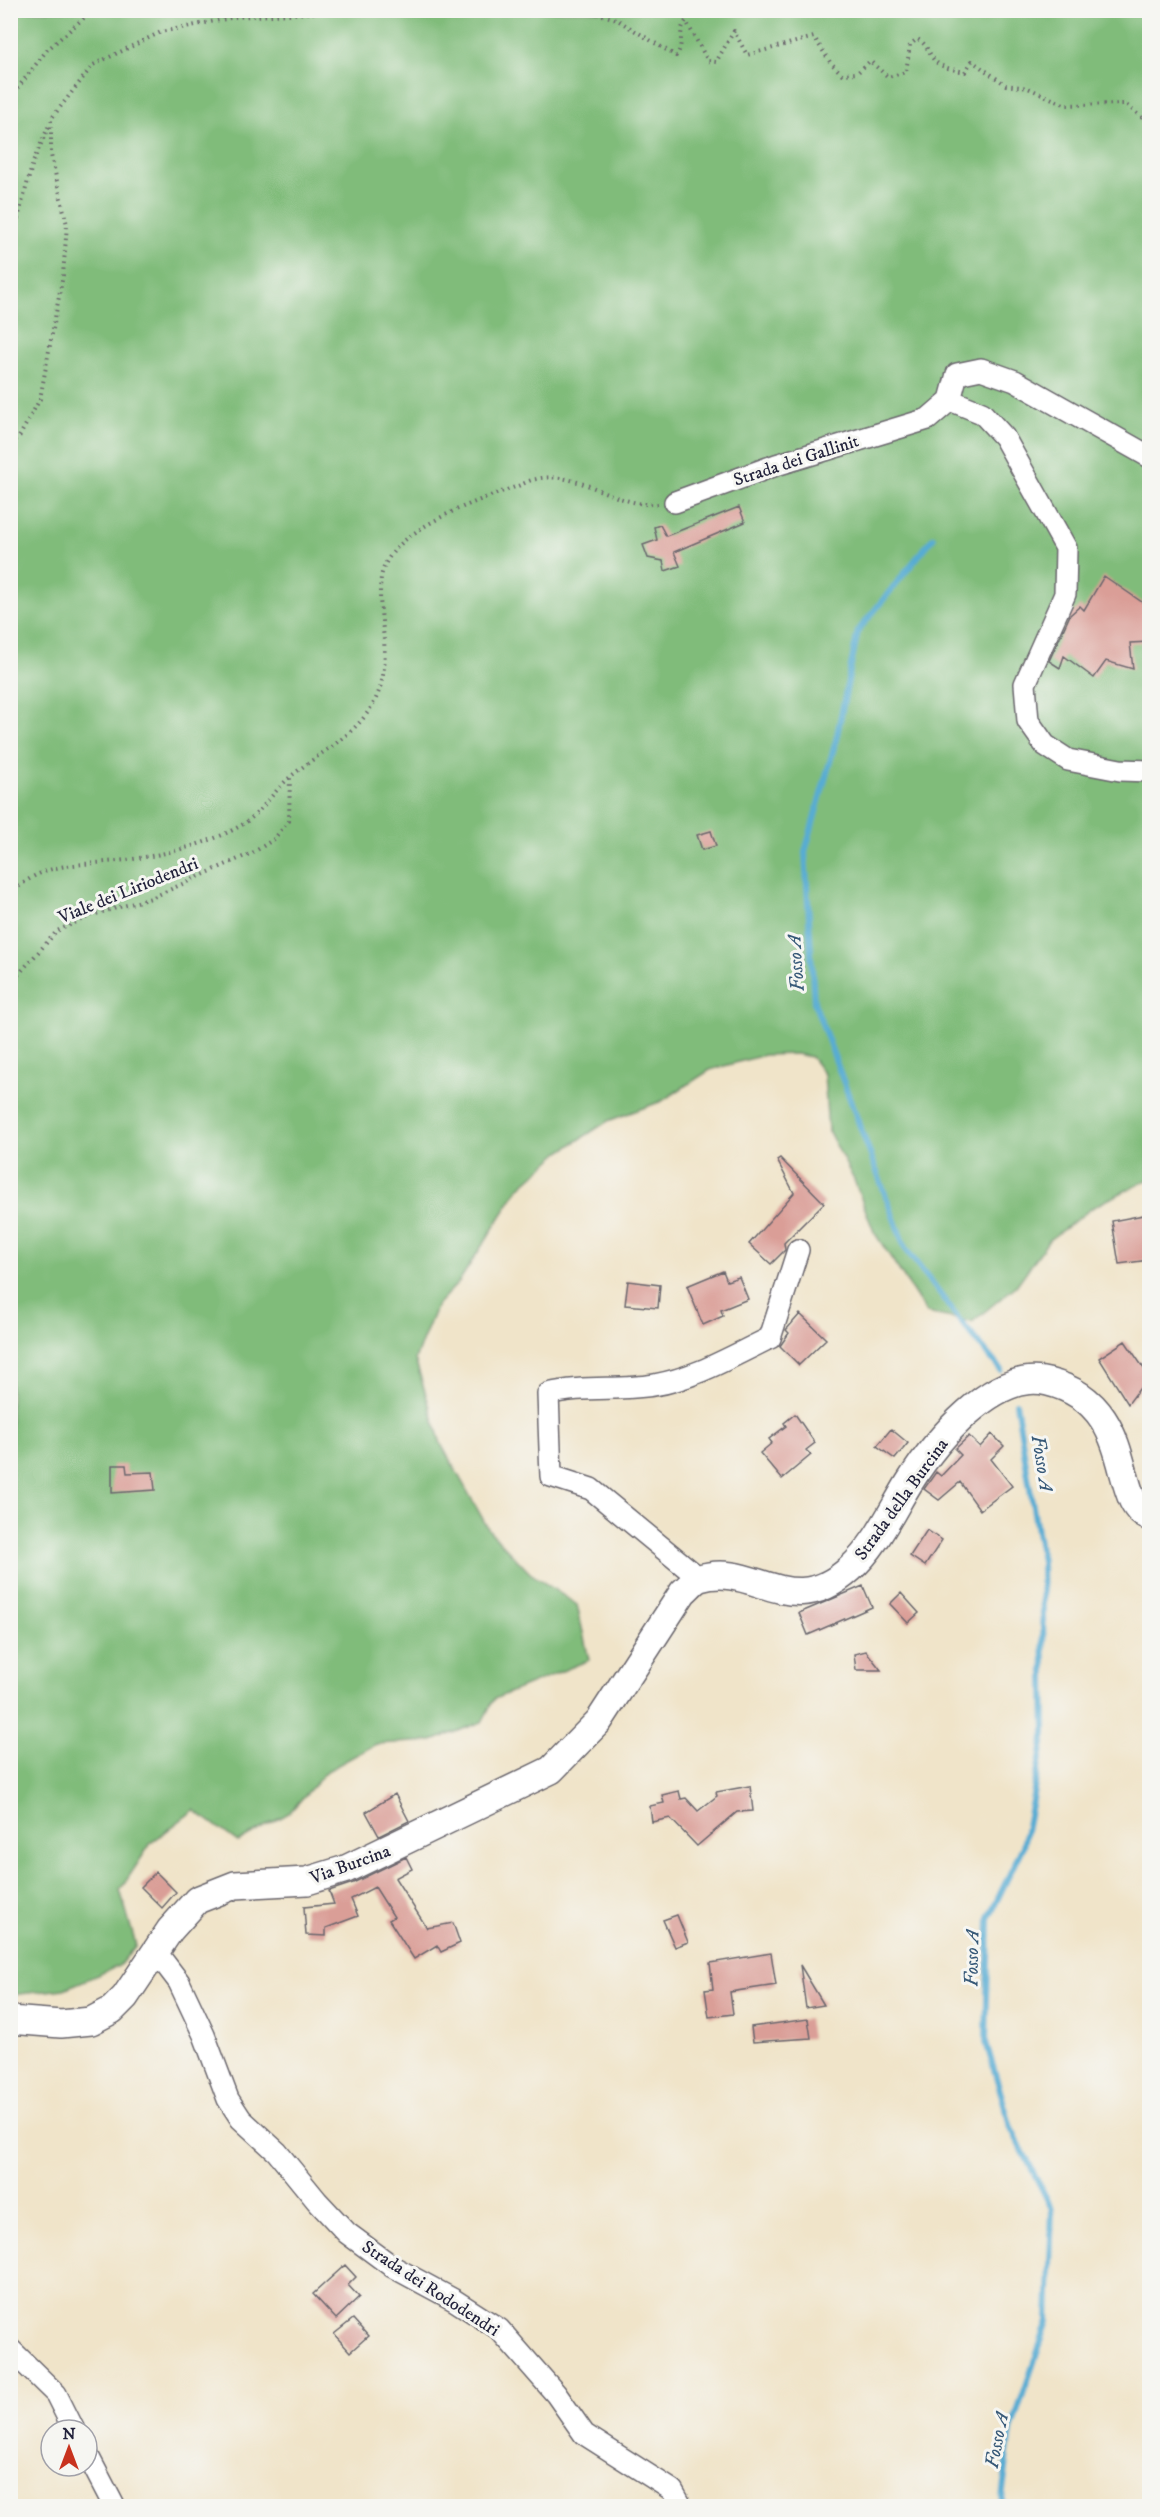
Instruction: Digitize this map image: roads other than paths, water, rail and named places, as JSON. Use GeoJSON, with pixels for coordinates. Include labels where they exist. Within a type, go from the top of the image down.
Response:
{"type":"FeatureCollection","features":[{"type":"Feature","properties":{"kind":"street"},"geometry":{"type":"LineString","coordinates":[[1149,458],[1015,381],[981,369],[957,374],[950,400],[982,414],[1004,437],[1066,548],[1065,594],[1025,684],[1028,721],[1045,745],[1068,760],[1120,770],[1149,771]]}},
{"type":"Feature","properties":{"kind":"street","name":"Strada dei Gallinit"},"geometry":{"type":"LineString","coordinates":[[675,502],[776,465],[928,419],[950,400]]}},
{"type":"Feature","properties":{"kind":"street"},"geometry":{"type":"LineString","coordinates":[[699,1578],[591,1489],[551,1476],[548,1394],[563,1390],[594,1391],[652,1386],[684,1379],[770,1338],[798,1250]]}},
{"type":"Feature","properties":{"kind":"street","name":"Strada della Burcina"},"geometry":{"type":"LineString","coordinates":[[699,1578],[726,1573],[777,1591],[812,1591],[828,1584],[850,1570],[867,1550],[910,1482],[959,1420],[999,1389],[1023,1381],[1047,1381],[1092,1404],[1108,1423],[1118,1446],[1131,1500],[1142,1515],[1149,1517]]}},
{"type":"Feature","properties":{"kind":"street","name":"Via Burcina"},"geometry":{"type":"LineString","coordinates":[[10,2020],[61,2024],[91,2021],[111,2010],[125,1997],[183,1912],[197,1900],[235,1885],[308,1881],[346,1869],[551,1770],[599,1721],[683,1592],[699,1578]]}},
{"type":"Feature","properties":{"kind":"street","name":"Strada dei Rododendri"},"geometry":{"type":"LineString","coordinates":[[152,1955],[163,1961],[180,1982],[204,2035],[228,2099],[241,2119],[277,2152],[289,2170],[347,2233],[393,2267],[454,2300],[499,2329],[556,2394],[584,2434],[672,2490],[681,2506]]}},
{"type":"Feature","properties":{"kind":"street"},"geometry":{"type":"LineString","coordinates":[[10,2349],[56,2394],[68,2418]]}},
{"type":"Feature","properties":{"kind":"street"},"geometry":{"type":"LineString","coordinates":[[99,2477],[114,2506]]}},
{"type":"Feature","properties":{"kind":"waterway","name":"Fosso A"},"geometry":{"type":"LineString","coordinates":[[933,538],[858,631],[836,740],[805,852],[814,1002],[905,1248],[1001,1370]]}},
{"type":"Feature","properties":{"kind":"waterway","name":"Fosso A"},"geometry":{"type":"LineString","coordinates":[[1001,2506],[1011,2430],[1048,2321],[1052,2209],[1011,2128],[986,2042],[989,1917],[1023,1846],[1045,1733],[1042,1562],[1016,1403]]}}]}
